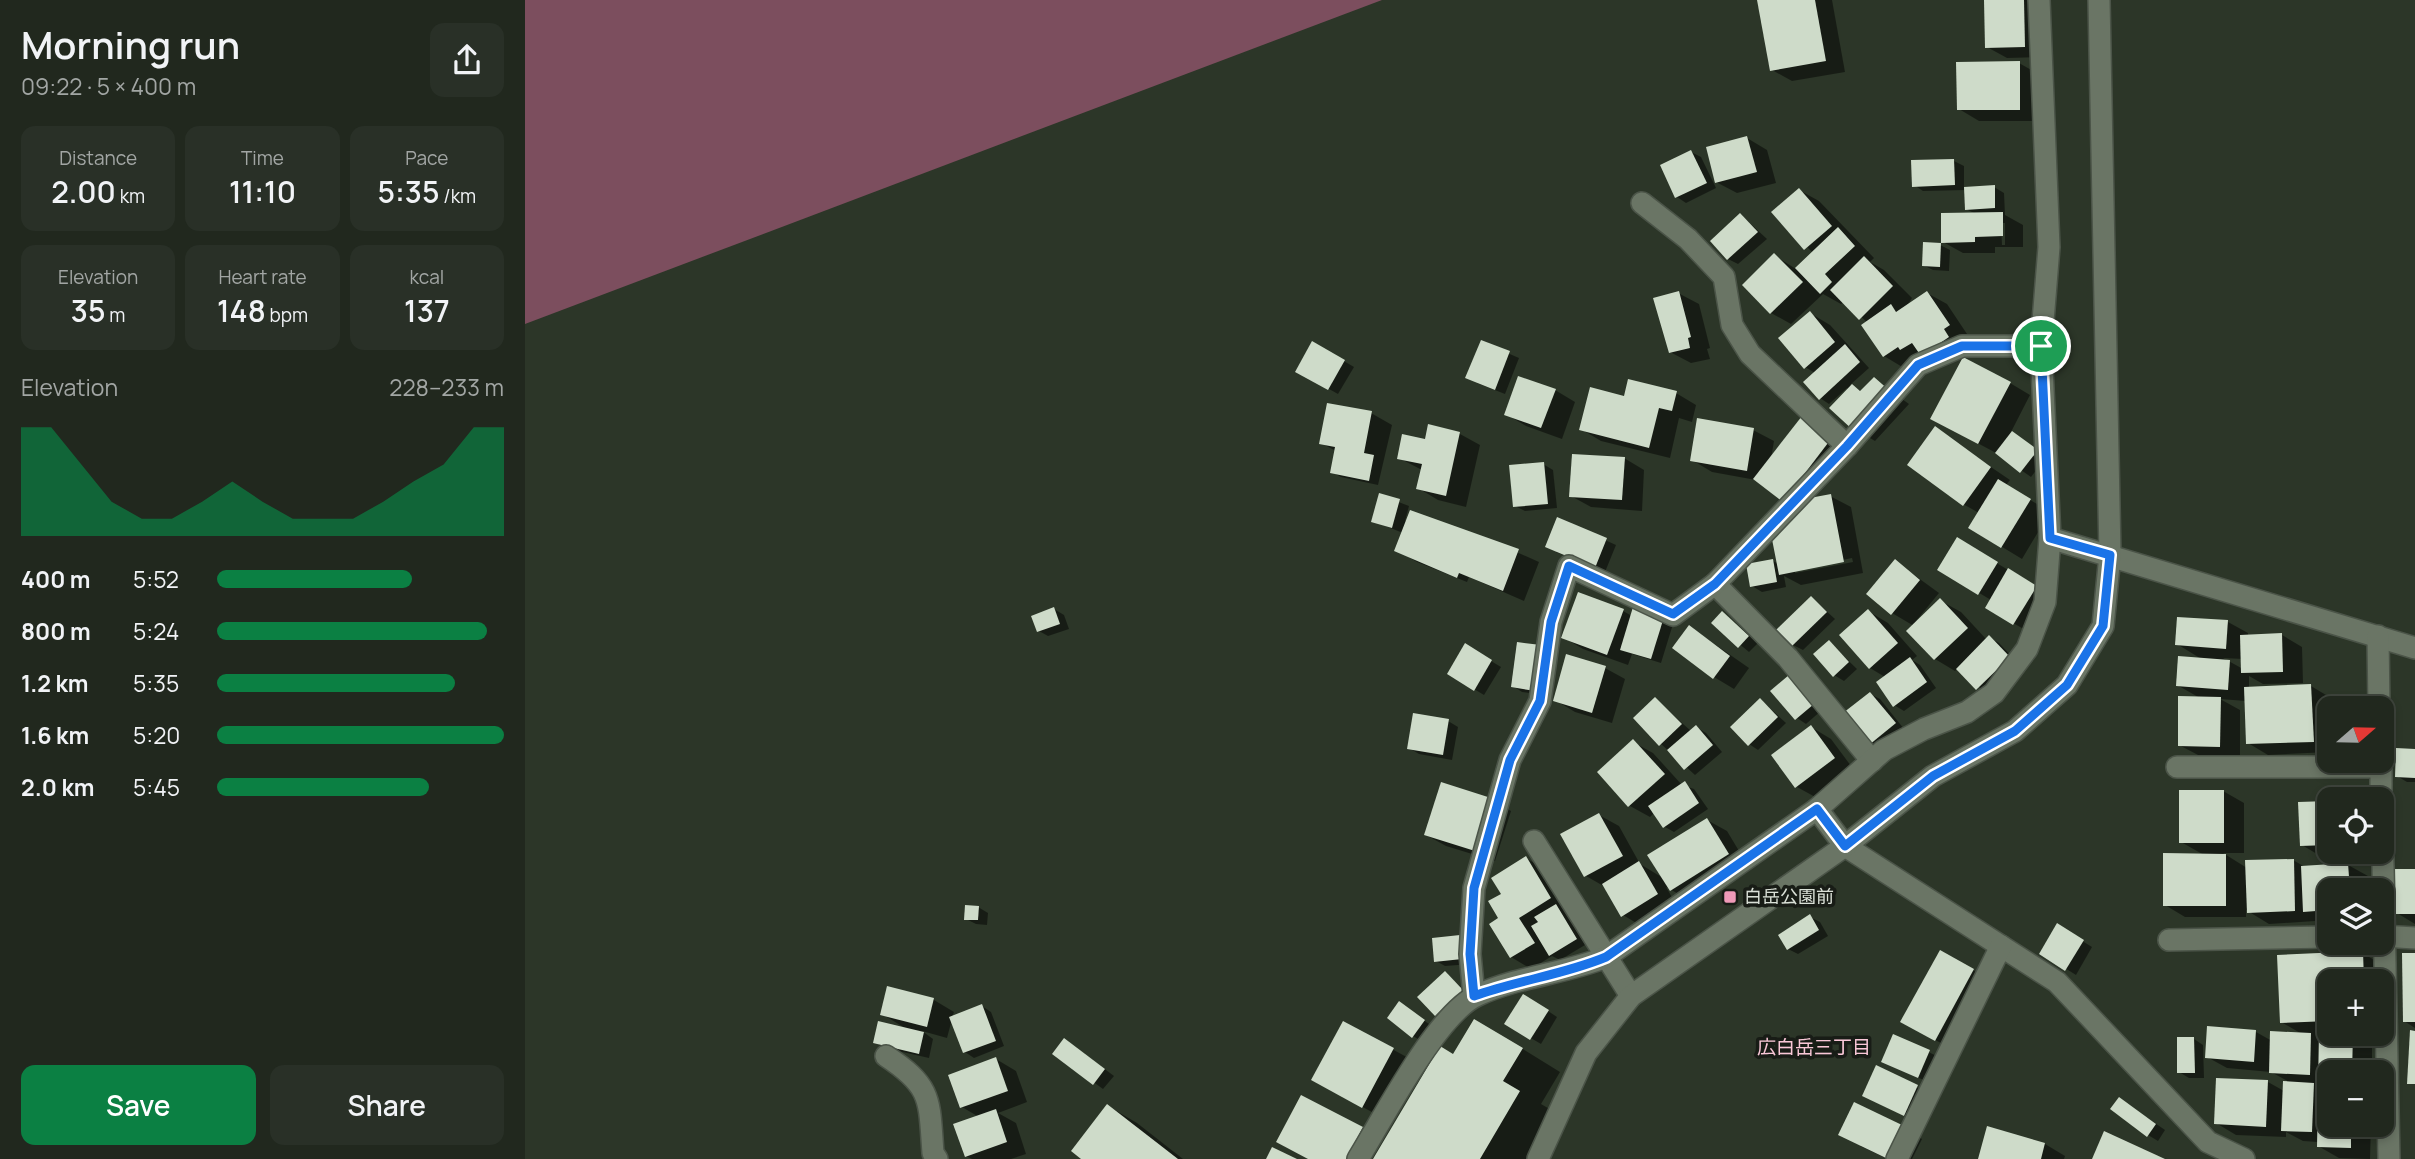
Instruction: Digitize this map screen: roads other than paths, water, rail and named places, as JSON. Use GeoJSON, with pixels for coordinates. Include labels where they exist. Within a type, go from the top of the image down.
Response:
{"type":"FeatureCollection","features":[{"type":"Feature","properties":{"kind":"street"},"geometry":{"type":"LineString","coordinates":[[1538,1159],[1586,1053],[1631,996],[1829,825],[1872,761],[1884,750],[1924,729],[1967,712],[1994,693],[2027,649],[2045,601],[2050,538],[2041,346],[2049,247],[2039,0]]}},
{"type":"Feature","properties":{"kind":"street"},"geometry":{"type":"LineString","coordinates":[[1359,1159],[1440,1027],[1474,996],[1517,980],[1576,970],[1606,957],[1829,825],[1933,776],[2015,731],[2067,685],[2103,626],[2110,555],[2099,0]]}},
{"type":"Feature","properties":{"kind":"street"},"geometry":{"type":"LineString","coordinates":[[1642,203],[1688,239],[1724,277],[1732,325],[1751,354],[1847,446]]}},
{"type":"Feature","properties":{"kind":"street"},"geometry":{"type":"LineString","coordinates":[[1474,996],[1470,954],[1474,888],[1510,760],[1540,701],[1551,622],[1569,566],[1673,614],[1715,584],[1847,446],[1918,365],[1940,353],[1962,346],[2041,346]]}},
{"type":"Feature","properties":{"kind":"street"},"geometry":{"type":"LineString","coordinates":[[2050,538],[2415,648]]}},
{"type":"Feature","properties":{"kind":"street"},"geometry":{"type":"LineString","coordinates":[[1715,584],[1788,658],[1872,761]]}},
{"type":"Feature","properties":{"kind":"street"},"geometry":{"type":"LineString","coordinates":[[2378,636],[2379,696]]}},
{"type":"Feature","properties":{"kind":"street"},"geometry":{"type":"LineString","coordinates":[[2177,767],[2317,765]]}},
{"type":"Feature","properties":{"kind":"street"},"geometry":{"type":"LineString","coordinates":[[1829,825],[2001,946],[2057,982],[2208,1142],[2244,1159]]}},
{"type":"Feature","properties":{"kind":"street"},"geometry":{"type":"LineString","coordinates":[[1534,841],[1631,996]]}},
{"type":"Feature","properties":{"kind":"street"},"geometry":{"type":"LineString","coordinates":[[2169,940],[2317,937]]}},
{"type":"Feature","properties":{"kind":"street"},"geometry":{"type":"LineString","coordinates":[[2394,937],[2415,938]]}},
{"type":"Feature","properties":{"kind":"street"},"geometry":{"type":"LineString","coordinates":[[1897,1159],[2001,946]]}},
{"type":"Feature","properties":{"kind":"street"},"geometry":{"type":"LineString","coordinates":[[2384,955],[2389,1159]]}},
{"type":"Feature","properties":{"kind":"street"},"geometry":{"type":"LineString","coordinates":[[886,1056],[912,1074],[929,1098],[933,1153],[937,1159]]}},
{"type":"Feature","properties":{"kind":"place","name":"白岳公園前"},"geometry":{"type":"Point","coordinates":[1730,897]}},
{"type":"Feature","properties":{"kind":"district","name":"広白岳三丁目"},"geometry":{"type":"Point","coordinates":[1814,1047]}}]}
